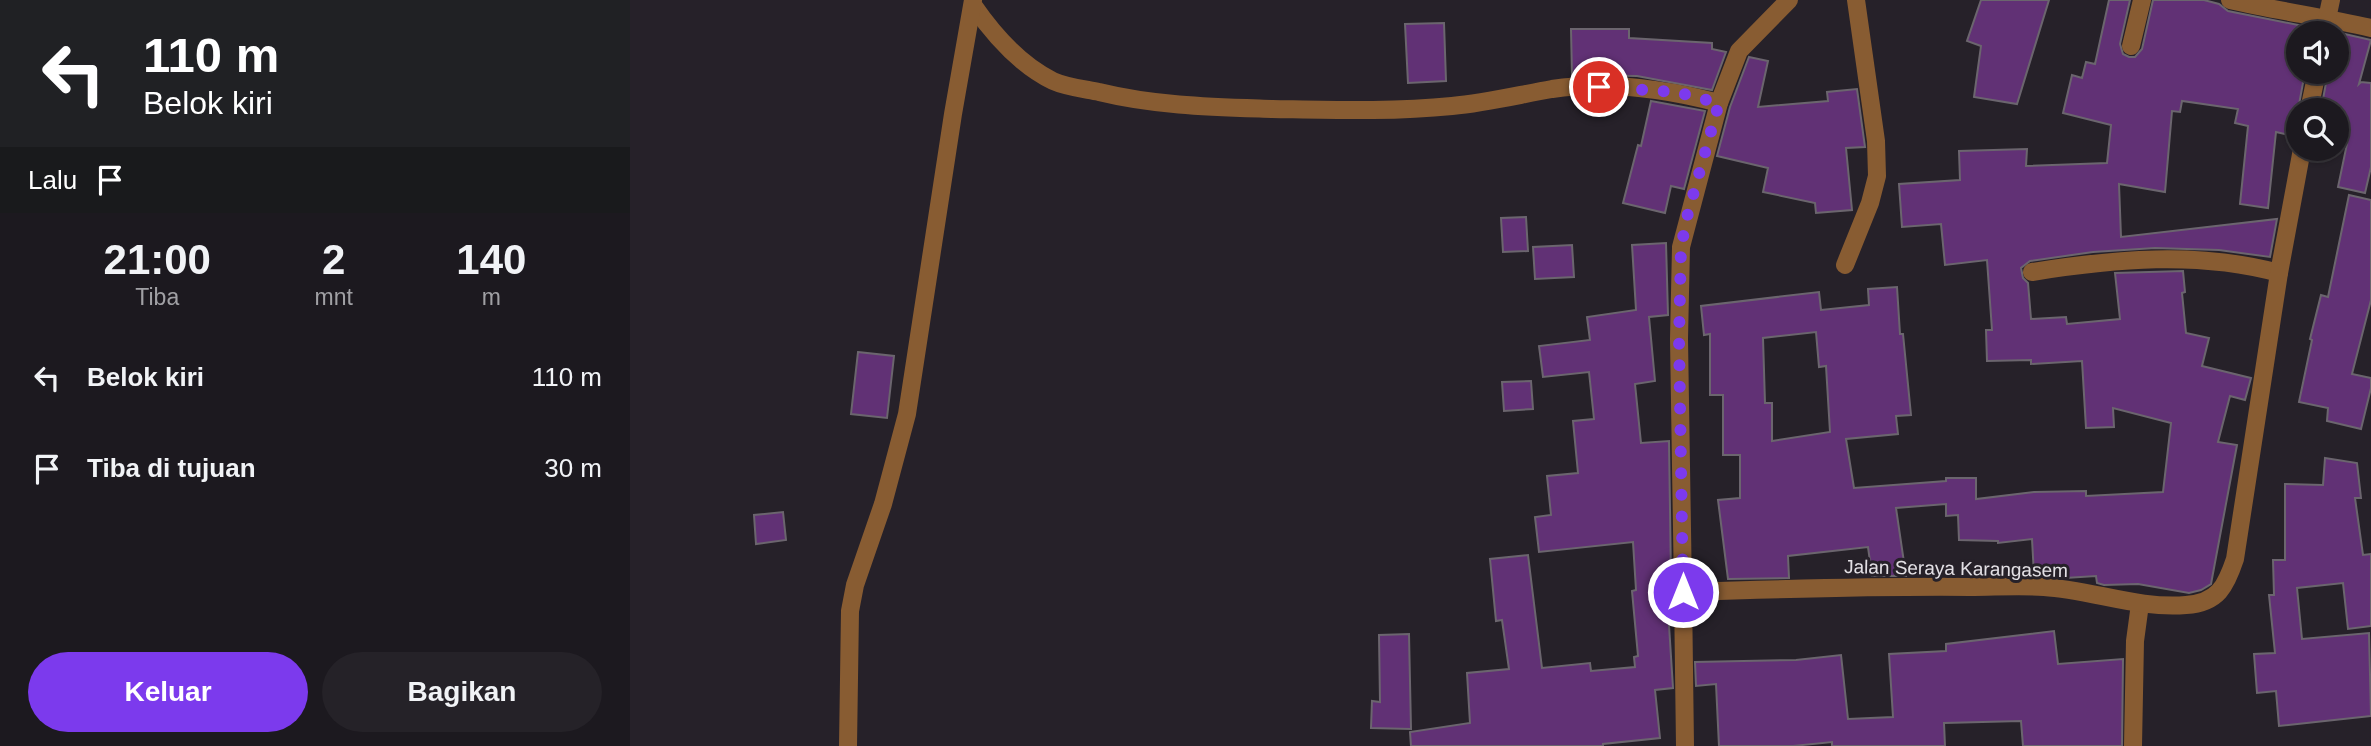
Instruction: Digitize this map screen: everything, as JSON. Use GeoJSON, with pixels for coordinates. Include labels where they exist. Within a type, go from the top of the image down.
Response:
{"type":"FeatureCollection","features":[{"type":"Feature","properties":{"kind":"street"},"geometry":{"type":"LineString","coordinates":[[1685,746],[1679,339],[1681,247],[1719,103],[1739,51],[1789,0]]}},
{"type":"Feature","properties":{"kind":"street"},"geometry":{"type":"LineString","coordinates":[[1845,265],[1870,203],[1877,176],[1876,141],[1856,0]]}},
{"type":"Feature","properties":{"kind":"street"},"geometry":{"type":"LineString","coordinates":[[2131,46],[2142,0]]}},
{"type":"Feature","properties":{"kind":"street"},"geometry":{"type":"LineString","coordinates":[[2230,0],[2269,9],[2328,17],[2371,28]]}},
{"type":"Feature","properties":{"kind":"street"},"geometry":{"type":"LineString","coordinates":[[973,3],[989,28],[1033,70],[1056,82],[1120,97],[1199,107],[1372,112],[1503,100],[1553,89],[1599,87],[1676,92],[1719,103]]}},
{"type":"Feature","properties":{"kind":"street"},"geometry":{"type":"LineString","coordinates":[[848,746],[849,611],[855,585],[883,504],[907,414],[953,114],[973,3]]}},
{"type":"Feature","properties":{"kind":"street","name":"Jalan Seraya Karangasem"},"geometry":{"type":"LineString","coordinates":[[1683,592],[1889,586],[2043,587],[2140,604],[2187,606],[2212,598],[2227,584],[2235,559],[2279,273],[2300,161]]}},
{"type":"Feature","properties":{"kind":"street"},"geometry":{"type":"LineString","coordinates":[[2032,272],[2097,262],[2150,259],[2227,261],[2279,273]]}},
{"type":"Feature","properties":{"kind":"street"},"geometry":{"type":"LineString","coordinates":[[2133,746],[2134,667],[2140,604]]}},
{"type":"Feature","properties":{"kind":"building"},"geometry":{"type":"Polygon","coordinates":[[[1981,0],[2049,0],[2017,104],[1974,97],[1981,46],[1967,41],[1981,0]]]}},
{"type":"Feature","properties":{"kind":"building"},"geometry":{"type":"Polygon","coordinates":[[[2109,0],[2130,0],[2120,44],[2123,54],[2135,57],[2142,49],[2153,0],[2204,0],[2219,4],[2228,11],[2286,23],[2286,84],[2303,84],[2300,98],[2286,98],[2286,134],[2276,132],[2268,208],[2240,204],[2248,126],[2235,123],[2238,109],[2182,101],[2180,112],[2172,111],[2165,192],[2119,184],[2121,237],[2277,219],[2270,257],[2219,250],[2155,248],[2093,252],[2030,261],[2021,268],[2023,278],[2028,283],[2031,319],[2066,317],[2067,324],[2120,319],[2115,273],[2183,271],[2186,333],[2209,338],[2202,366],[2251,378],[2245,400],[2230,396],[2218,442],[2237,445],[2211,584],[2189,593],[2138,584],[2104,585],[2097,583],[2096,576],[2065,578],[2034,575],[2032,539],[1998,543],[1959,540],[1958,515],[1946,516],[1946,504],[1896,508],[1906,576],[1872,576],[1868,547],[1788,556],[1789,578],[1728,579],[1718,500],[1740,498],[1740,455],[1723,455],[1723,395],[1710,395],[1710,334],[1704,335],[1701,306],[1819,292],[1821,310],[1869,305],[1868,289],[1897,287],[1900,334],[1903,334],[1911,415],[1896,416],[1898,434],[1846,439],[1854,488],[1946,481],[1946,478],[1976,478],[1976,499],[2034,492],[2086,491],[2086,496],[2163,492],[2171,423],[2113,408],[2114,427],[2086,428],[2082,361],[2031,364],[2031,360],[1987,361],[1986,330],[1992,330],[1987,260],[1945,265],[1941,224],[1902,227],[1899,184],[1960,180],[1959,151],[2027,149],[2026,166],[2107,163],[2111,125],[2063,113],[2072,75],[2082,78],[2086,62],[2095,64],[2109,0]],[[1816,332],[1763,338],[1765,403],[1772,403],[1772,441],[1830,432],[1826,366],[1819,367],[1816,332]]]}},
{"type":"Feature","properties":{"kind":"building"},"geometry":{"type":"Polygon","coordinates":[[[1444,23],[1446,81],[1408,83],[1405,24],[1444,23]]]}},
{"type":"Feature","properties":{"kind":"building"},"geometry":{"type":"Polygon","coordinates":[[[1571,29],[1629,29],[1629,38],[1712,43],[1712,49],[1726,52],[1712,90],[1637,76],[1572,75],[1571,29]]]}},
{"type":"Feature","properties":{"kind":"building"},"geometry":{"type":"Polygon","coordinates":[[[2349,35],[2371,40],[2359,84],[2371,83],[2371,167],[2365,193],[2338,187],[2343,161],[2349,161],[2349,98],[2323,98],[2326,84],[2349,84],[2349,35]]]}},
{"type":"Feature","properties":{"kind":"building"},"geometry":{"type":"Polygon","coordinates":[[[1749,57],[1768,61],[1758,107],[1828,101],[1827,92],[1857,89],[1865,147],[1846,148],[1852,210],[1816,213],[1815,203],[1763,192],[1768,168],[1717,156],[1730,107],[1749,57]]]}},
{"type":"Feature","properties":{"kind":"building"},"geometry":{"type":"Polygon","coordinates":[[[1651,101],[1705,111],[1684,189],[1671,186],[1665,213],[1623,203],[1638,145],[1641,146],[1651,101]]]}},
{"type":"Feature","properties":{"kind":"building"},"geometry":{"type":"Polygon","coordinates":[[[2349,195],[2371,200],[2371,300],[2352,374],[2371,378],[2361,429],[2327,421],[2328,408],[2299,402],[2312,340],[2310,339],[2321,295],[2328,297],[2349,195]]]}},
{"type":"Feature","properties":{"kind":"building"},"geometry":{"type":"Polygon","coordinates":[[[1526,217],[1528,251],[1503,252],[1501,218],[1526,217]]]}},
{"type":"Feature","properties":{"kind":"building"},"geometry":{"type":"Polygon","coordinates":[[[1666,243],[1668,315],[1649,317],[1655,381],[1635,384],[1641,443],[1669,441],[1671,578],[1666,578],[1673,688],[1655,690],[1660,738],[1603,746],[1411,746],[1410,732],[1470,723],[1467,673],[1509,669],[1502,620],[1496,621],[1490,559],[1528,555],[1542,668],[1590,663],[1591,671],[1635,667],[1634,657],[1638,656],[1632,591],[1636,590],[1633,542],[1539,552],[1535,517],[1551,515],[1547,476],[1578,473],[1573,421],[1594,419],[1589,372],[1543,377],[1539,346],[1590,340],[1587,317],[1636,310],[1632,245],[1666,243]]]}},
{"type":"Feature","properties":{"kind":"building"},"geometry":{"type":"Polygon","coordinates":[[[1572,245],[1574,277],[1535,279],[1533,247],[1572,245]]]}},
{"type":"Feature","properties":{"kind":"building"},"geometry":{"type":"Polygon","coordinates":[[[858,352],[894,356],[887,418],[851,414],[858,352]]]}},
{"type":"Feature","properties":{"kind":"building"},"geometry":{"type":"Polygon","coordinates":[[[1531,381],[1533,409],[1504,411],[1502,382],[1531,381]]]}},
{"type":"Feature","properties":{"kind":"building"},"geometry":{"type":"Polygon","coordinates":[[[2325,458],[2357,463],[2361,498],[2355,498],[2363,555],[2371,554],[2371,626],[2348,629],[2343,583],[2297,588],[2302,639],[2369,633],[2371,716],[2279,726],[2276,691],[2257,693],[2254,654],[2275,653],[2269,595],[2274,595],[2273,560],[2285,560],[2285,484],[2323,485],[2325,458]]]}},
{"type":"Feature","properties":{"kind":"building"},"geometry":{"type":"Polygon","coordinates":[[[783,512],[786,540],[756,544],[754,515],[783,512]]]}},
{"type":"Feature","properties":{"kind":"building"},"geometry":{"type":"Polygon","coordinates":[[[2054,631],[2058,664],[2123,659],[2122,746],[2023,746],[2021,721],[1944,723],[1945,746],[1832,746],[1832,742],[1793,746],[1719,746],[1716,684],[1696,686],[1695,662],[1796,660],[1841,655],[1848,719],[1893,717],[1889,654],[1946,651],[1946,644],[2054,631]]]}},
{"type":"Feature","properties":{"kind":"building"},"geometry":{"type":"Polygon","coordinates":[[[1409,634],[1411,729],[1371,728],[1372,701],[1380,702],[1379,635],[1409,634]]]}},
{"type":"Feature","properties":{"kind":"route"},"geometry":{"type":"LineString","coordinates":[[1599,87],[1676,92],[1719,103],[1681,247],[1678,290],[1683,592]]}}]}
